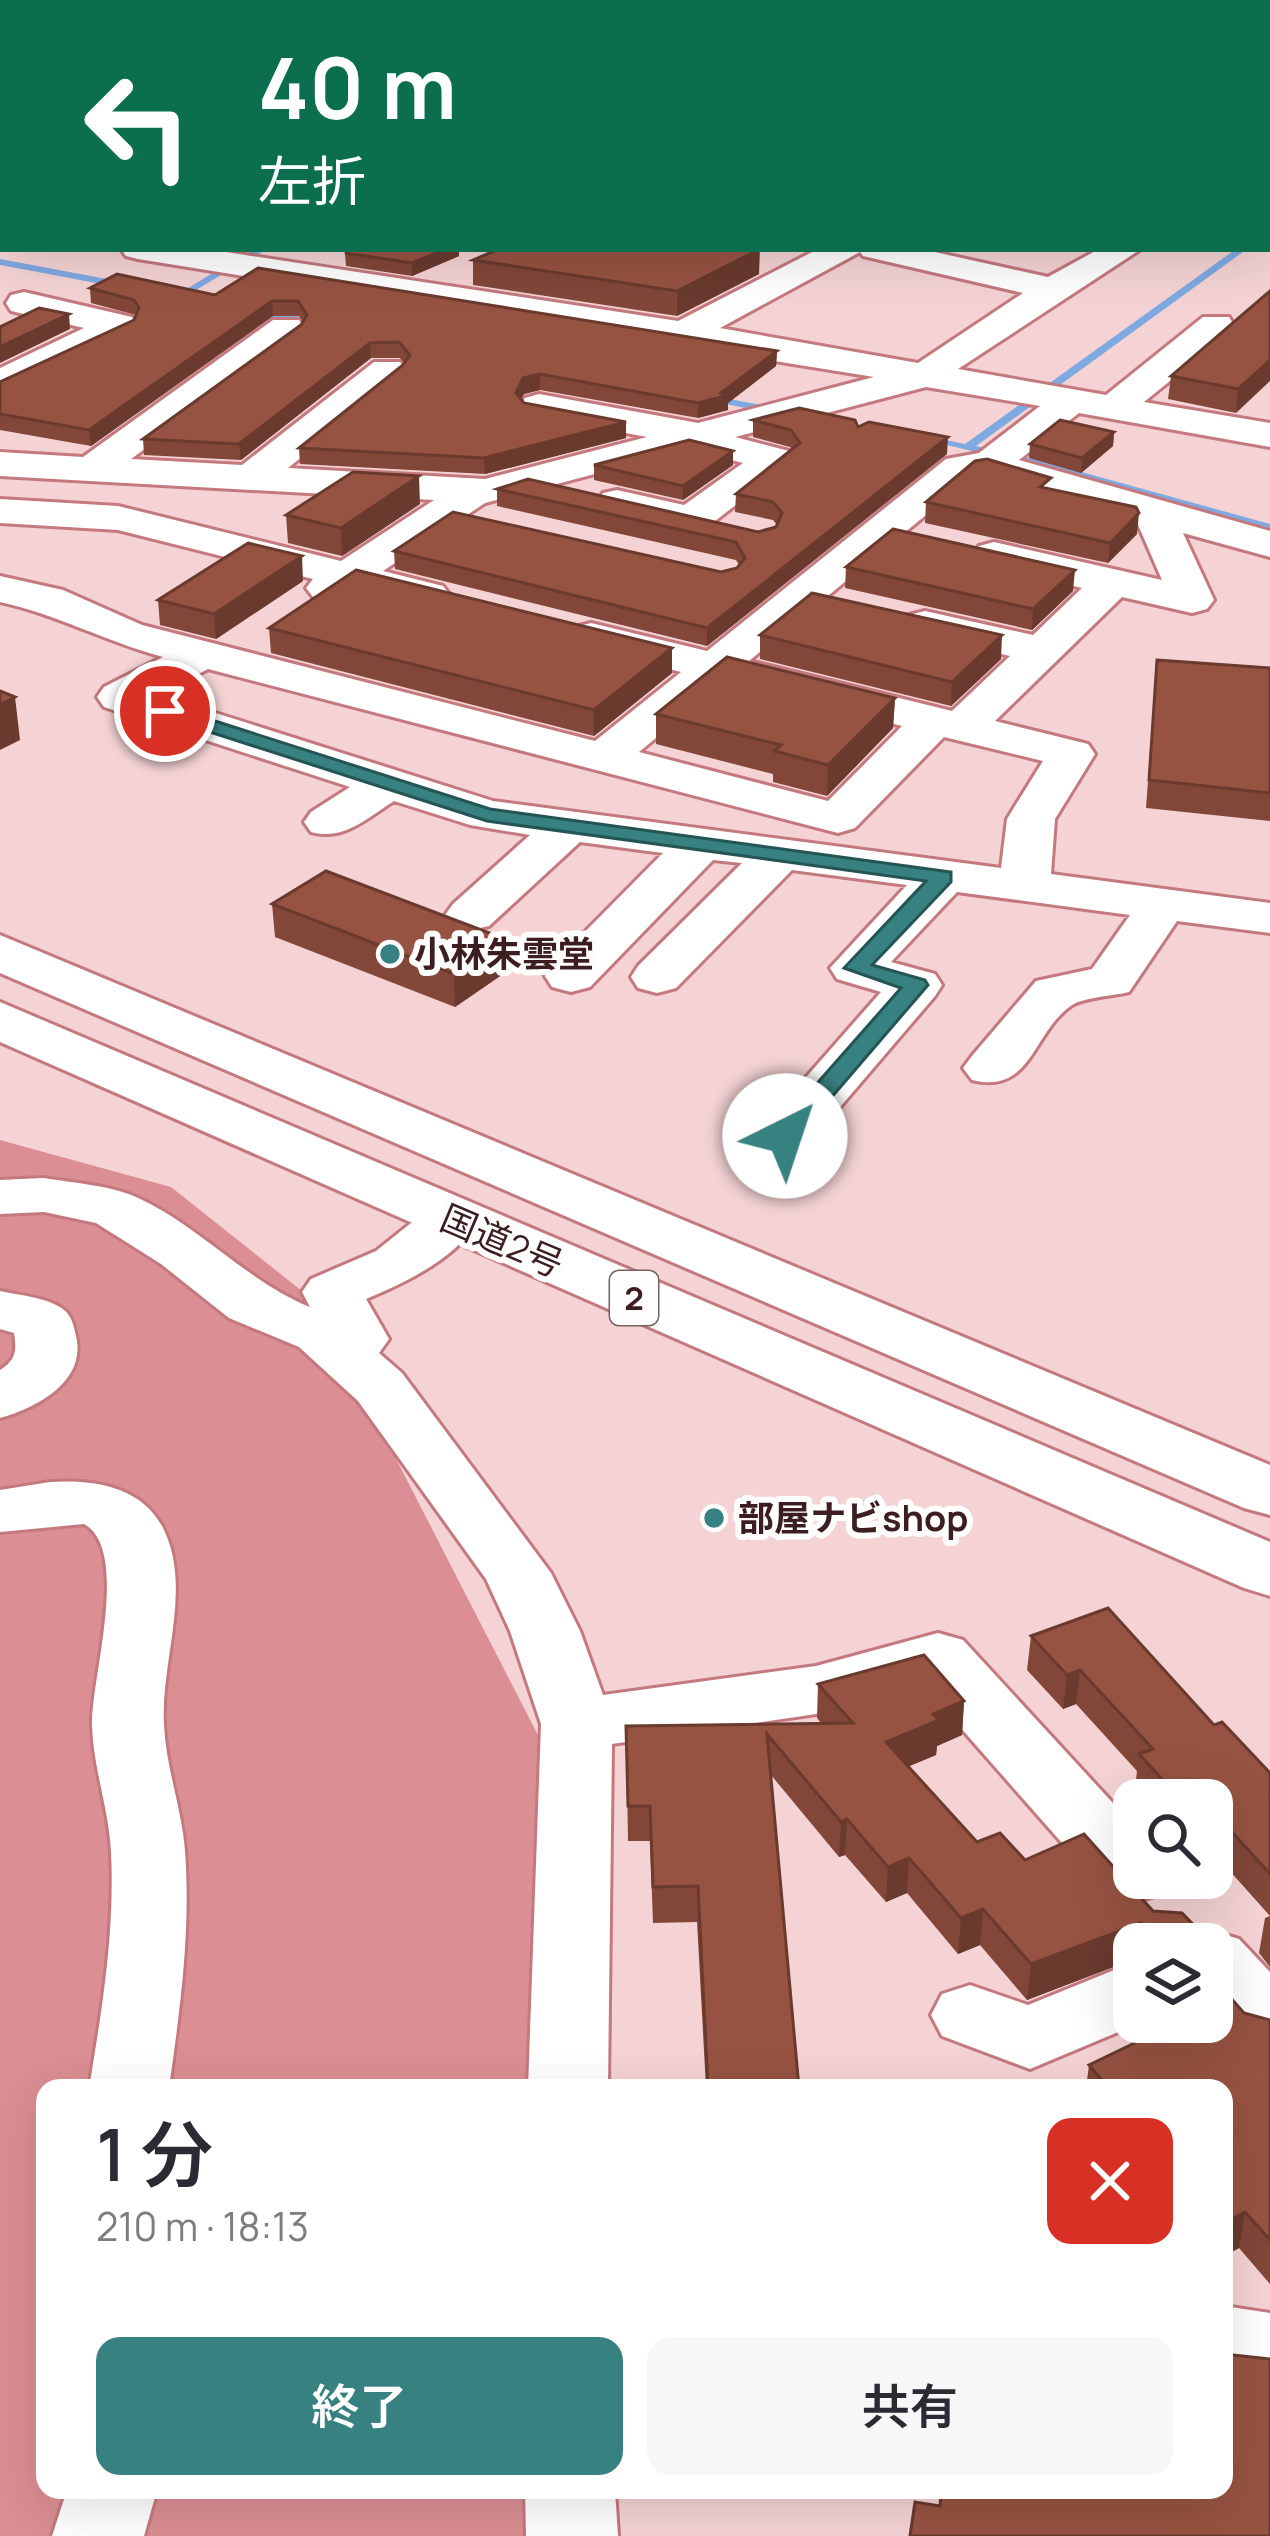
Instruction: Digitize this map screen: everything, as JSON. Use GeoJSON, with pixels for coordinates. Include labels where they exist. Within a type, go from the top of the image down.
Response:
{"type":"FeatureCollection","features":[{"type":"Feature","properties":{"kind":"highway","name":"国道2号"},"geometry":{"type":"LineString","coordinates":[[0,952],[1270,1492]]}},
{"type":"Feature","properties":{"kind":"highway","name":"国道2号"},"geometry":{"type":"LineString","coordinates":[[0,1020],[1270,1571]]}},
{"type":"Feature","properties":{"kind":"highway"},"geometry":{"type":"LineString","coordinates":[[902,1337],[1270,1473]]}},
{"type":"Feature","properties":{"kind":"street"},"geometry":{"type":"LineString","coordinates":[[157,252],[683,333],[1270,435]]}},
{"type":"Feature","properties":{"kind":"street"},"geometry":{"type":"LineString","coordinates":[[683,333],[838,252]]}},
{"type":"Feature","properties":{"kind":"street"},"geometry":{"type":"LineString","coordinates":[[888,252],[1053,290]]}},
{"type":"Feature","properties":{"kind":"street"},"geometry":{"type":"LineString","coordinates":[[990,275],[1024,252]]}},
{"type":"Feature","properties":{"kind":"street"},"geometry":{"type":"LineString","coordinates":[[1119,252],[923,376],[460,501],[286,617],[214,656],[120,697],[487,815],[1270,918]]}},
{"type":"Feature","properties":{"kind":"street"},"geometry":{"type":"LineString","coordinates":[[416,292],[477,266]]}},
{"type":"Feature","properties":{"kind":"street"},"geometry":{"type":"LineString","coordinates":[[0,383],[119,325],[24,303]]}},
{"type":"Feature","properties":{"kind":"street"},"geometry":{"type":"LineString","coordinates":[[1113,408],[1216,325]]}},
{"type":"Feature","properties":{"kind":"street"},"geometry":{"type":"LineString","coordinates":[[92,469],[286,328]]}},
{"type":"Feature","properties":{"kind":"street"},"geometry":{"type":"LineString","coordinates":[[251,478],[387,370]]}},
{"type":"Feature","properties":{"kind":"street"},"geometry":{"type":"LineString","coordinates":[[990,463],[1053,398]]}},
{"type":"Feature","properties":{"kind":"street"},"geometry":{"type":"LineString","coordinates":[[538,406],[699,437],[775,459],[691,519]]}},
{"type":"Feature","properties":{"kind":"street"},"geometry":{"type":"LineString","coordinates":[[606,756],[960,467],[990,463],[1270,544]]}},
{"type":"Feature","properties":{"kind":"street"},"geometry":{"type":"LineString","coordinates":[[0,464],[251,478],[460,501],[514,526]]}},
{"type":"Feature","properties":{"kind":"street"},"geometry":{"type":"LineString","coordinates":[[528,481],[735,528]]}},
{"type":"Feature","properties":{"kind":"street"},"geometry":{"type":"LineString","coordinates":[[883,530],[1192,600],[1152,510]]}},
{"type":"Feature","properties":{"kind":"street"},"geometry":{"type":"LineString","coordinates":[[0,511],[118,518],[463,604]]}},
{"type":"Feature","properties":{"kind":"street"},"geometry":{"type":"LineString","coordinates":[[0,589],[48,598],[126,634],[838,818],[1042,650],[1113,582]]}},
{"type":"Feature","properties":{"kind":"street"},"geometry":{"type":"LineString","coordinates":[[802,596],[845,606]]}},
{"type":"Feature","properties":{"kind":"street"},"geometry":{"type":"LineString","coordinates":[[889,616],[1042,650]]}},
{"type":"Feature","properties":{"kind":"street"},"geometry":{"type":"LineString","coordinates":[[554,627],[1071,754],[1031,819],[1024,889]]}},
{"type":"Feature","properties":{"kind":"street"},"geometry":{"type":"LineString","coordinates":[[328,822],[389,783]]}},
{"type":"Feature","properties":{"kind":"street"},"geometry":{"type":"LineString","coordinates":[[471,915],[570,825]]}},
{"type":"Feature","properties":{"kind":"street"},"geometry":{"type":"LineString","coordinates":[[571,976],[704,841]]}},
{"type":"Feature","properties":{"kind":"street"},"geometry":{"type":"LineString","coordinates":[[657,977],[781,853]]}},
{"type":"Feature","properties":{"kind":"street"},"geometry":{"type":"LineString","coordinates":[[785,1136],[916,985],[856,968],[943,877]]}},
{"type":"Feature","properties":{"kind":"street"},"geometry":{"type":"LineString","coordinates":[[991,1068],[1055,992],[1110,980],[1163,905]]}},
{"type":"Feature","properties":{"kind":"street"},"geometry":{"type":"LineString","coordinates":[[0,1197],[44,1196],[114,1209],[182,1251],[251,1305],[321,1334],[380,1387],[517,1573],[545,1631],[578,1724],[568,2079]]}},
{"type":"Feature","properties":{"kind":"street"},"geometry":{"type":"LineString","coordinates":[[343,1354],[358,1339],[332,1292],[397,1264],[452,1219]]}},
{"type":"Feature","properties":{"kind":"street"},"geometry":{"type":"LineString","coordinates":[[0,1309],[42,1322],[48,1349],[40,1373],[0,1398]]}},
{"type":"Feature","properties":{"kind":"street"},"geometry":{"type":"LineString","coordinates":[[0,1510],[74,1502],[108,1508],[129,1527],[139,1568],[128,1724],[148,1851],[147,1964],[130,2079]]}},
{"type":"Feature","properties":{"kind":"street"},"geometry":{"type":"LineString","coordinates":[[578,1724],[816,1690],[938,1657],[1113,1851]]}},
{"type":"Feature","properties":{"kind":"street"},"geometry":{"type":"LineString","coordinates":[[1157,1899],[1179,1923]]}},
{"type":"Feature","properties":{"kind":"street"},"geometry":{"type":"LineString","coordinates":[[1233,1983],[1270,2024]]}},
{"type":"Feature","properties":{"kind":"street"},"geometry":{"type":"LineString","coordinates":[[970,2014],[1030,2038],[1113,2002]]}},
{"type":"Feature","properties":{"kind":"street"},"geometry":{"type":"LineString","coordinates":[[1233,2344],[1270,2350]]}},
{"type":"Feature","properties":{"kind":"street"},"geometry":{"type":"LineString","coordinates":[[98,2536],[109,2499]]}},
{"type":"Feature","properties":{"kind":"street"},"geometry":{"type":"LineString","coordinates":[[570,2499],[572,2536]]}},
{"type":"Feature","properties":{"kind":"shaded area"},"geometry":{"type":"Polygon","coordinates":[[[0,1140],[171,1187],[307,1295],[543,1745],[543,2079],[36,2079],[36,2499],[550,2499],[552,2536],[0,2536],[0,1140]]]}},
{"type":"Feature","properties":{"kind":"building"},"geometry":{"type":"Polygon","coordinates":[[[348,252],[439,252],[412,263],[348,252]]]}},
{"type":"Feature","properties":{"kind":"building"},"geometry":{"type":"Polygon","coordinates":[[[492,252],[754,252],[677,291],[473,260],[492,252]]]}},
{"type":"Feature","properties":{"kind":"building"},"geometry":{"type":"Polygon","coordinates":[[[258,268],[777,351],[721,393],[728,395],[698,403],[540,374],[523,378],[516,393],[524,403],[626,422],[484,458],[299,448],[403,365],[410,355],[399,342],[370,343],[239,444],[143,439],[301,325],[307,315],[298,301],[272,301],[89,430],[0,414],[0,382],[134,320],[139,308],[134,300],[90,288],[117,274],[215,295],[258,268]]]}},
{"type":"Feature","properties":{"kind":"building"},"geometry":{"type":"Polygon","coordinates":[[[1270,291],[1270,360],[1238,389],[1171,376],[1270,291]]]}},
{"type":"Feature","properties":{"kind":"building"},"geometry":{"type":"Polygon","coordinates":[[[39,308],[69,314],[0,347],[0,327],[39,308]]]}},
{"type":"Feature","properties":{"kind":"building"},"geometry":{"type":"Polygon","coordinates":[[[799,408],[855,420],[858,427],[869,422],[948,437],[707,628],[394,551],[453,512],[721,572],[737,568],[745,558],[736,542],[497,489],[528,479],[758,532],[776,527],[782,513],[773,502],[736,494],[800,443],[791,430],[753,420],[799,408]]]}},
{"type":"Feature","properties":{"kind":"building"},"geometry":{"type":"Polygon","coordinates":[[[1060,420],[1114,432],[1082,458],[1030,444],[1060,420]]]}},
{"type":"Feature","properties":{"kind":"building"},"geometry":{"type":"Polygon","coordinates":[[[689,440],[733,451],[683,486],[594,465],[689,440]]]}},
{"type":"Feature","properties":{"kind":"building"},"geometry":{"type":"Polygon","coordinates":[[[987,459],[1051,478],[1040,487],[1136,507],[1139,513],[1110,543],[926,502],[975,461],[987,459]]]}},
{"type":"Feature","properties":{"kind":"building"},"geometry":{"type":"Polygon","coordinates":[[[353,472],[419,476],[341,528],[286,515],[353,472]]]}},
{"type":"Feature","properties":{"kind":"building"},"geometry":{"type":"Polygon","coordinates":[[[893,529],[1075,570],[1033,609],[846,567],[893,529]]]}},
{"type":"Feature","properties":{"kind":"building"},"geometry":{"type":"Polygon","coordinates":[[[248,543],[302,556],[214,614],[158,600],[248,543]]]}},
{"type":"Feature","properties":{"kind":"building"},"geometry":{"type":"Polygon","coordinates":[[[356,570],[672,648],[594,710],[269,628],[356,570]]]}},
{"type":"Feature","properties":{"kind":"building"},"geometry":{"type":"Polygon","coordinates":[[[812,593],[1002,635],[952,682],[760,635],[812,593]]]}},
{"type":"Feature","properties":{"kind":"building"},"geometry":{"type":"Polygon","coordinates":[[[727,657],[895,698],[828,765],[774,751],[781,745],[656,714],[727,657]]]}},
{"type":"Feature","properties":{"kind":"building"},"geometry":{"type":"Polygon","coordinates":[[[1157,660],[1270,668],[1270,793],[1149,780],[1157,660]]]}},
{"type":"Feature","properties":{"kind":"building"},"geometry":{"type":"Polygon","coordinates":[[[0,691],[15,697],[0,705],[0,691]]]}},
{"type":"Feature","properties":{"kind":"building"},"geometry":{"type":"Polygon","coordinates":[[[326,871],[505,939],[454,974],[272,904],[326,871]]]}},
{"type":"Feature","properties":{"kind":"building"},"geometry":{"type":"Polygon","coordinates":[[[1108,1608],[1214,1725],[1222,1722],[1270,1773],[1270,1874],[1233,1833],[1233,1779],[1162,1779],[1139,1754],[1153,1749],[1080,1670],[1067,1675],[1031,1636],[1108,1608]]]}},
{"type":"Feature","properties":{"kind":"building"},"geometry":{"type":"Polygon","coordinates":[[[924,1655],[964,1701],[933,1714],[939,1720],[886,1742],[977,1842],[1000,1833],[1025,1860],[1084,1834],[1113,1866],[1113,1899],[1142,1899],[1153,1911],[1182,1913],[1192,1923],[1113,1923],[1113,1933],[1031,1964],[983,1909],[961,1918],[909,1858],[888,1867],[847,1819],[841,1822],[767,1734],[798,2079],[708,2079],[698,1886],[653,1887],[650,1806],[628,1806],[626,1726],[853,1723],[818,1684],[924,1655]]]}},
{"type":"Feature","properties":{"kind":"building"},"geometry":{"type":"Polygon","coordinates":[[[1233,2001],[1244,2013],[1270,2020],[1270,2240],[1245,2212],[1233,2218],[1233,2079],[1101,2079],[1089,2065],[1135,2043],[1233,2043],[1233,2001]]]}},
{"type":"Feature","properties":{"kind":"building"},"geometry":{"type":"Polygon","coordinates":[[[1233,2355],[1270,2359],[1270,2536],[910,2536],[915,2502],[940,2506],[940,2499],[1233,2499],[1233,2355]]]}},
{"type":"Feature","properties":{"kind":"waterway"},"geometry":{"type":"LineString","coordinates":[[242,259],[257,252]]}},
{"type":"Feature","properties":{"kind":"waterway"},"geometry":{"type":"LineString","coordinates":[[968,447],[1238,252]]}},
{"type":"Feature","properties":{"kind":"waterway"},"geometry":{"type":"LineString","coordinates":[[0,262],[123,285]]}},
{"type":"Feature","properties":{"kind":"waterway"},"geometry":{"type":"LineString","coordinates":[[180,296],[229,267]]}},
{"type":"Feature","properties":{"kind":"waterway"},"geometry":{"type":"LineString","coordinates":[[260,312],[323,324]]}},
{"type":"Feature","properties":{"kind":"waterway"},"geometry":{"type":"LineString","coordinates":[[708,398],[777,411]]}},
{"type":"Feature","properties":{"kind":"waterway"},"geometry":{"type":"LineString","coordinates":[[926,439],[1034,462],[1270,528]]}},
{"type":"Feature","properties":{"kind":"place","name":"小林朱雲堂"},"geometry":{"type":"Point","coordinates":[390,954]}},
{"type":"Feature","properties":{"kind":"place","name":"部屋ナビshop"},"geometry":{"type":"Point","coordinates":[714,1518]}},
{"type":"Feature","properties":{"kind":"route"},"geometry":{"type":"LineString","coordinates":[[165,711],[487,815],[943,877],[856,968],[916,985],[785,1136]]}}]}
